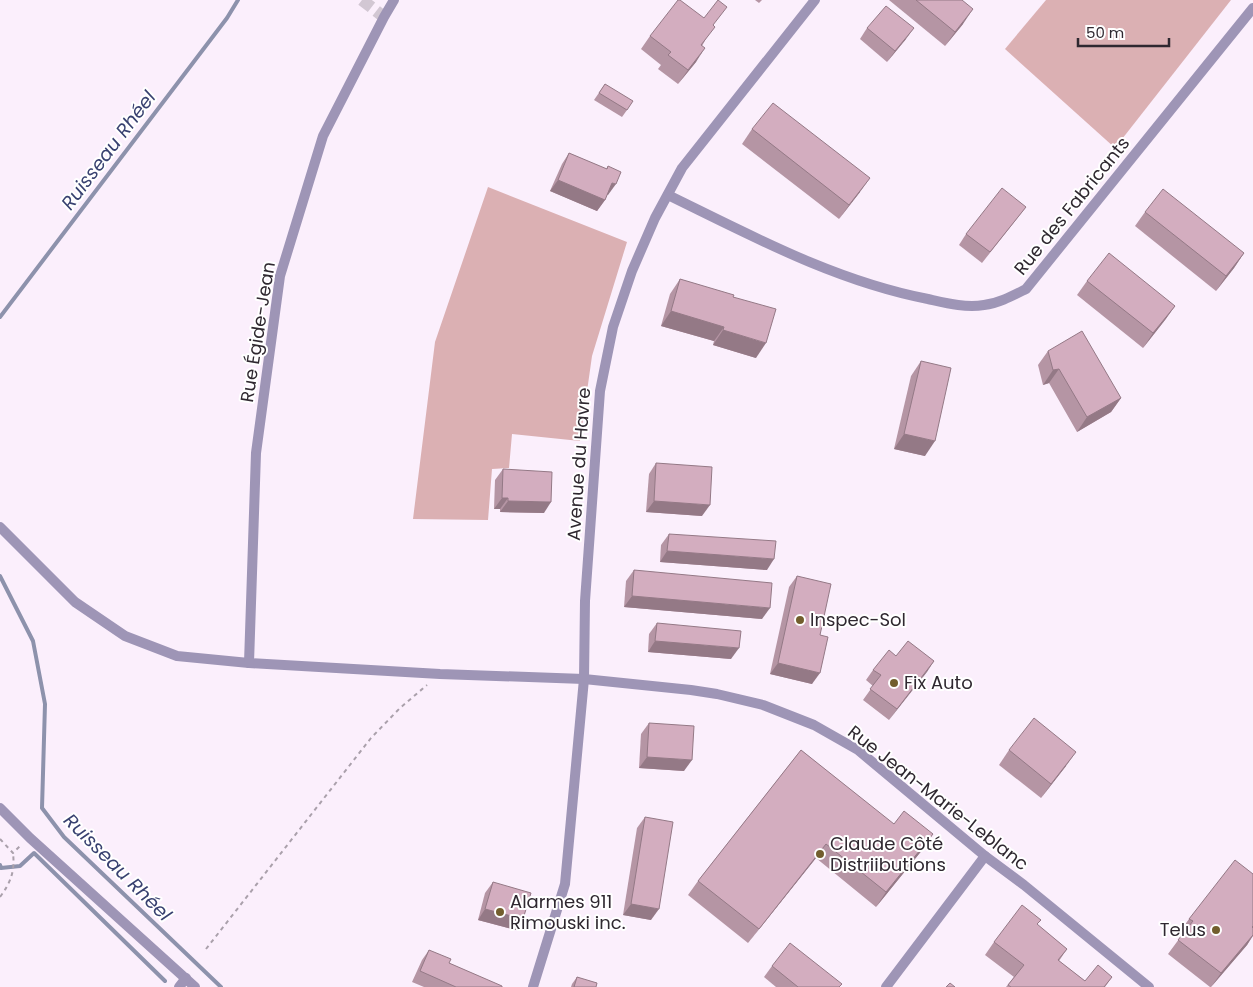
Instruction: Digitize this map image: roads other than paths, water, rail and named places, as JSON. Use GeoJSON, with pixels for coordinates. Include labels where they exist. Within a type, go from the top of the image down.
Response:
{"type":"FeatureCollection","features":[{"type":"Feature","properties":{"kind":"street","name":"Rue Égide-Jean"},"geometry":{"type":"LineString","coordinates":[[249,662],[256,453],[280,276],[323,136],[394,0]]}},
{"type":"Feature","properties":{"kind":"street","name":"Avenue du Havre"},"geometry":{"type":"LineString","coordinates":[[533,987],[565,884],[584,679],[586,601],[600,391],[613,327],[632,271],[655,218],[682,168],[815,0]]}},
{"type":"Feature","properties":{"kind":"street","name":"Rue des Fabricants"},"geometry":{"type":"LineString","coordinates":[[668,195],[791,255],[872,284],[909,295],[964,306],[984,305],[1007,300],[1026,289],[1253,8]]}},
{"type":"Feature","properties":{"kind":"street"},"geometry":{"type":"LineString","coordinates":[[0,527],[76,602],[125,636],[177,656],[249,662]]}},
{"type":"Feature","properties":{"kind":"street","name":"Rue Jean-Marie-Leblanc"},"geometry":{"type":"LineString","coordinates":[[249,662],[440,674],[584,679],[717,694],[763,705],[814,725],[858,750],[985,856],[1024,885],[1149,987]]}},
{"type":"Feature","properties":{"kind":"street"},"geometry":{"type":"LineString","coordinates":[[0,808],[30,838],[195,987]]}},
{"type":"Feature","properties":{"kind":"street"},"geometry":{"type":"LineString","coordinates":[[886,987],[985,856]]}},
{"type":"Feature","properties":{"kind":"street"},"geometry":{"type":"LineString","coordinates":[[179,987],[186,978]]}},
{"type":"Feature","properties":{"kind":"waterway","name":"Ruisseau Rhéel"},"geometry":{"type":"LineString","coordinates":[[0,317],[227,18],[238,0]]}},
{"type":"Feature","properties":{"kind":"waterway","name":"Ruisseau Rhéel"},"geometry":{"type":"LineString","coordinates":[[0,576],[33,641],[45,704],[42,808],[64,837],[221,987]]}},
{"type":"Feature","properties":{"kind":"waterway"},"geometry":{"type":"LineString","coordinates":[[0,865],[1,868],[20,866],[34,853],[165,981]]}},
{"type":"Feature","properties":{"kind":"tunnel"},"geometry":{"type":"LineString","coordinates":[[362,0],[384,17]]}},
{"type":"Feature","properties":{"kind":"place","name":"Inspec-Sol"},"geometry":{"type":"Point","coordinates":[800,620]}},
{"type":"Feature","properties":{"kind":"place","name":"Fix Auto"},"geometry":{"type":"Point","coordinates":[894,683]}},
{"type":"Feature","properties":{"kind":"place","name":"Claude Côté Distriibutions"},"geometry":{"type":"Point","coordinates":[820,854]}},
{"type":"Feature","properties":{"kind":"place","name":"Alarmes 911 Rimouski inc."},"geometry":{"type":"Point","coordinates":[500,912]}},
{"type":"Feature","properties":{"kind":"place","name":"Telus"},"geometry":{"type":"Point","coordinates":[1216,930]}}]}
